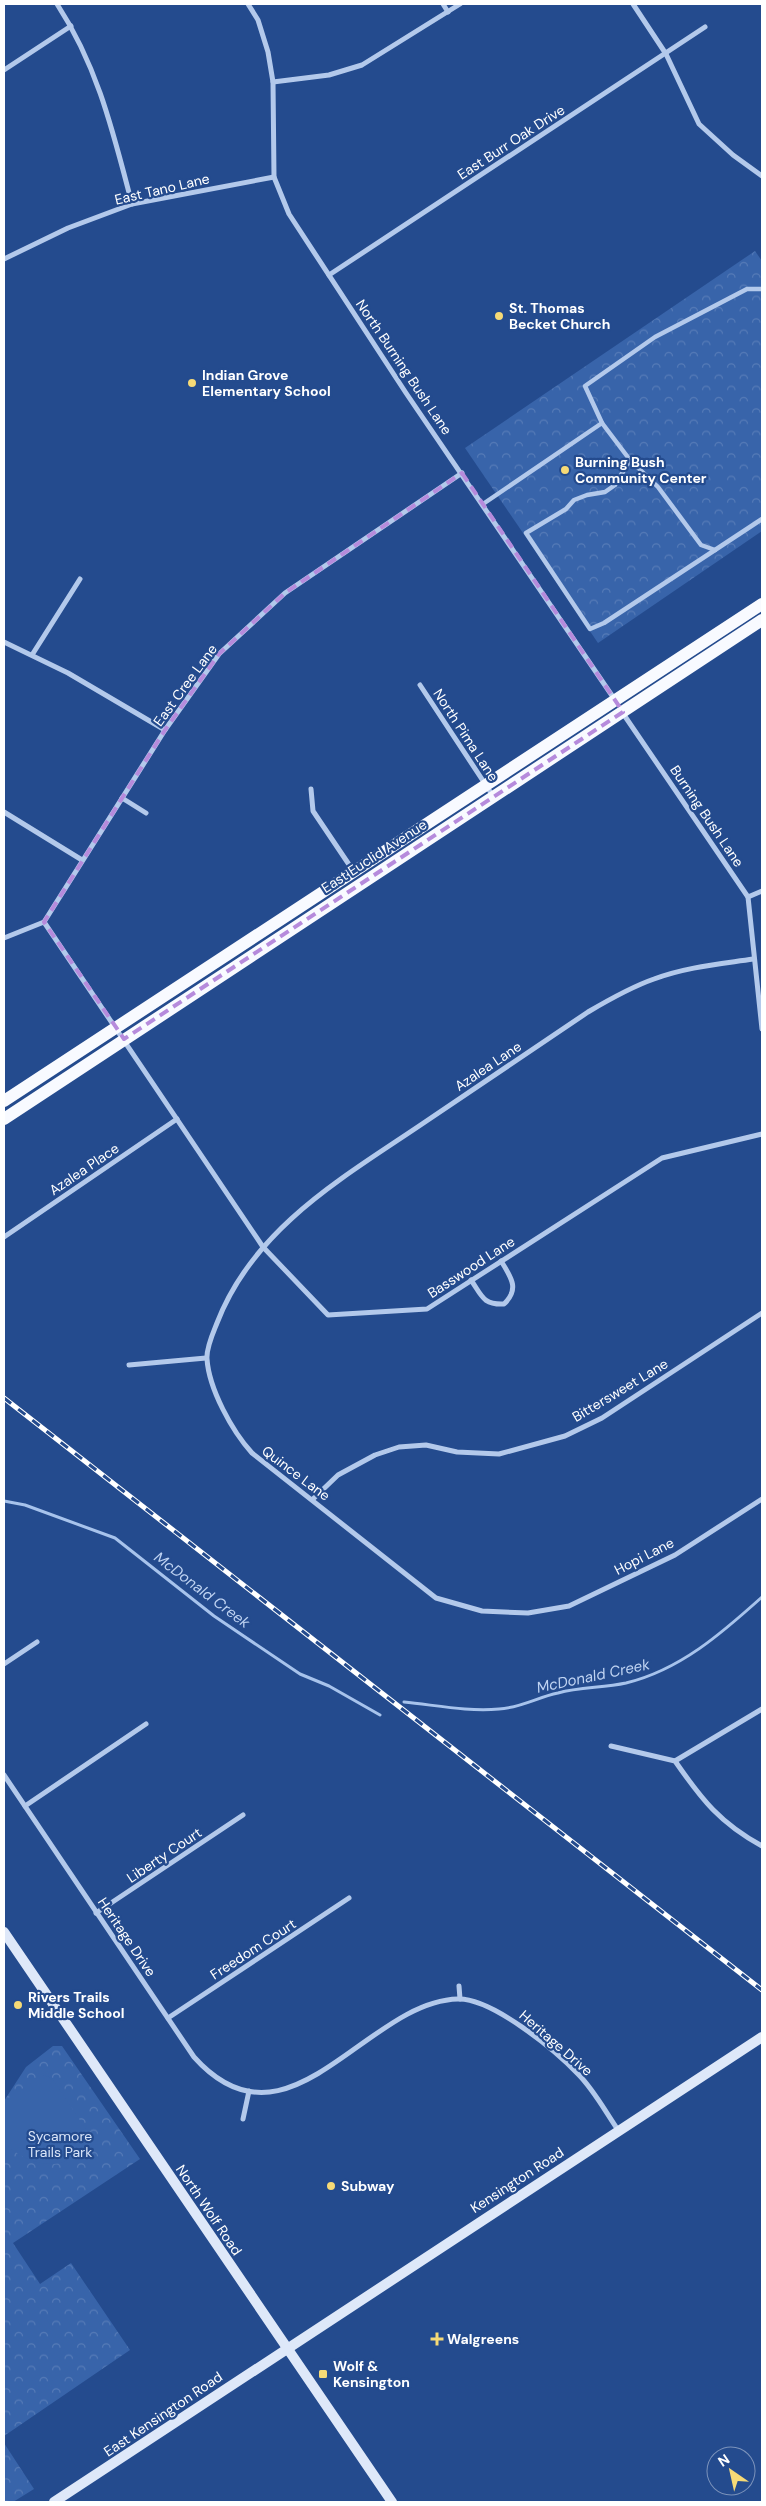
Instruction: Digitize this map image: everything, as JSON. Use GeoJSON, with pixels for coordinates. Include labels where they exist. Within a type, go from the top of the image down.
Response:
{"type":"FeatureCollection","features":[{"type":"Feature","properties":{"kind":"main road","name":"East Euclid Avenue"},"geometry":{"type":"LineString","coordinates":[[619,707],[762,604]]}},
{"type":"Feature","properties":{"kind":"main road","name":"East Euclid Avenue"},"geometry":{"type":"LineString","coordinates":[[4,1119],[120,1034],[358,877],[619,707],[762,620]]}},
{"type":"Feature","properties":{"kind":"main road","name":"East Euclid Avenue"},"geometry":{"type":"LineString","coordinates":[[4,1101],[120,1034]]}},
{"type":"Feature","properties":{"kind":"main road","name":"North Wolf Road"},"geometry":{"type":"LineString","coordinates":[[4,1932],[392,2502]]}},
{"type":"Feature","properties":{"kind":"main road","name":"Kensington Road"},"geometry":{"type":"LineString","coordinates":[[287,2348],[762,2037]]}},
{"type":"Feature","properties":{"kind":"main road","name":"East Kensington Road"},"geometry":{"type":"LineString","coordinates":[[54,2502],[287,2348]]}},
{"type":"Feature","properties":{"kind":"street"},"geometry":{"type":"LineString","coordinates":[[57,4],[71,26],[97,80],[132,204]]}},
{"type":"Feature","properties":{"kind":"street","name":"North Burning Bush Lane"},"geometry":{"type":"LineString","coordinates":[[248,4],[263,33],[274,82],[274,177],[289,214],[619,707]]}},
{"type":"Feature","properties":{"kind":"street"},"geometry":{"type":"LineString","coordinates":[[443,4],[448,12]]}},
{"type":"Feature","properties":{"kind":"street"},"geometry":{"type":"LineString","coordinates":[[274,82],[329,75],[362,64],[460,4]]}},
{"type":"Feature","properties":{"kind":"street"},"geometry":{"type":"LineString","coordinates":[[633,4],[666,54],[699,124],[733,155],[762,176]]}},
{"type":"Feature","properties":{"kind":"street"},"geometry":{"type":"LineString","coordinates":[[4,70],[71,26]]}},
{"type":"Feature","properties":{"kind":"street","name":"East Burr Oak Drive"},"geometry":{"type":"LineString","coordinates":[[329,275],[705,27]]}},
{"type":"Feature","properties":{"kind":"street","name":"East Tano Lane"},"geometry":{"type":"LineString","coordinates":[[4,258],[68,228],[132,204],[274,177]]}},
{"type":"Feature","properties":{"kind":"street"},"geometry":{"type":"LineString","coordinates":[[715,550],[701,546],[658,487],[630,460],[602,423],[585,386],[655,337],[747,290],[762,289]]}},
{"type":"Feature","properties":{"kind":"street"},"geometry":{"type":"LineString","coordinates":[[483,504],[602,423]]}},
{"type":"Feature","properties":{"kind":"street"},"geometry":{"type":"LineString","coordinates":[[630,460],[615,485],[606,492],[586,495],[574,500],[566,509],[526,533],[590,629],[604,623],[762,519]]}},
{"type":"Feature","properties":{"kind":"street","name":"East Cree Lane"},"geometry":{"type":"LineString","coordinates":[[44,922],[164,730],[219,654],[285,593],[462,473]]}},
{"type":"Feature","properties":{"kind":"street"},"geometry":{"type":"LineString","coordinates":[[32,655],[80,579]]}},
{"type":"Feature","properties":{"kind":"street"},"geometry":{"type":"LineString","coordinates":[[4,642],[68,673],[164,730]]}},
{"type":"Feature","properties":{"kind":"street","name":"North Pima Lane"},"geometry":{"type":"LineString","coordinates":[[420,685],[490,791]]}},
{"type":"Feature","properties":{"kind":"street","name":"Burning Bush Lane"},"geometry":{"type":"LineString","coordinates":[[619,707],[748,897],[753,959],[762,1029]]}},
{"type":"Feature","properties":{"kind":"street"},"geometry":{"type":"LineString","coordinates":[[311,789],[313,811],[358,877]]}},
{"type":"Feature","properties":{"kind":"street"},"geometry":{"type":"LineString","coordinates":[[122,798],[146,813]]}},
{"type":"Feature","properties":{"kind":"street"},"geometry":{"type":"LineString","coordinates":[[4,812],[82,860]]}},
{"type":"Feature","properties":{"kind":"street"},"geometry":{"type":"LineString","coordinates":[[748,897],[762,891]]}},
{"type":"Feature","properties":{"kind":"street"},"geometry":{"type":"LineString","coordinates":[[4,938],[44,922]]}},
{"type":"Feature","properties":{"kind":"street","name":"Basswood Lane"},"geometry":{"type":"LineString","coordinates":[[44,922],[263,1247],[328,1315],[426,1308],[662,1158],[762,1134]]}},
{"type":"Feature","properties":{"kind":"street","name":"Azalea Lane"},"geometry":{"type":"LineString","coordinates":[[263,1247],[304,1205],[588,1012],[625,991],[656,978],[690,969],[753,959]]}},
{"type":"Feature","properties":{"kind":"street","name":"Azalea Place"},"geometry":{"type":"LineString","coordinates":[[4,1236],[177,1120]]}},
{"type":"Feature","properties":{"kind":"street"},"geometry":{"type":"LineString","coordinates":[[129,1365],[206,1358],[212,1334],[227,1296],[245,1267],[263,1247]]}},
{"type":"Feature","properties":{"kind":"street"},"geometry":{"type":"LineString","coordinates":[[471,1280],[485,1301],[493,1304],[504,1304],[511,1297],[514,1287],[501,1261]]}},
{"type":"Feature","properties":{"kind":"street","name":"Bittersweet Lane"},"geometry":{"type":"LineString","coordinates":[[313,1499],[338,1475],[375,1455],[399,1447],[426,1445],[457,1452],[500,1454],[565,1436],[602,1418],[762,1313]]}},
{"type":"Feature","properties":{"kind":"street","name":"Quince Lane"},"geometry":{"type":"LineString","coordinates":[[206,1358],[217,1395],[237,1437],[252,1453],[313,1499],[436,1598],[482,1611],[528,1613]]}},
{"type":"Feature","properties":{"kind":"street","name":"Hopi Lane"},"geometry":{"type":"LineString","coordinates":[[528,1613],[569,1606],[621,1581],[675,1554],[762,1499]]}},
{"type":"Feature","properties":{"kind":"street"},"geometry":{"type":"LineString","coordinates":[[4,1664],[37,1642]]}},
{"type":"Feature","properties":{"kind":"street"},"geometry":{"type":"LineString","coordinates":[[675,1761],[762,1709]]}},
{"type":"Feature","properties":{"kind":"street"},"geometry":{"type":"LineString","coordinates":[[25,1806],[146,1724]]}},
{"type":"Feature","properties":{"kind":"street"},"geometry":{"type":"LineString","coordinates":[[611,1746],[675,1761],[703,1801],[736,1832],[762,1846]]}},
{"type":"Feature","properties":{"kind":"street","name":"Heritage Drive"},"geometry":{"type":"LineString","coordinates":[[4,1775],[96,1913],[202,2066],[231,2085],[250,2091],[276,2091],[303,2083],[412,2012],[434,2003],[460,1999],[484,2005],[502,2014],[566,2063],[587,2084],[618,2130]]}},
{"type":"Feature","properties":{"kind":"street","name":"Liberty Court"},"geometry":{"type":"LineString","coordinates":[[96,1913],[243,1815]]}},
{"type":"Feature","properties":{"kind":"street","name":"Freedom Court"},"geometry":{"type":"LineString","coordinates":[[168,2018],[350,1898]]}},
{"type":"Feature","properties":{"kind":"street"},"geometry":{"type":"LineString","coordinates":[[459,1986],[460,1999]]}},
{"type":"Feature","properties":{"kind":"street"},"geometry":{"type":"LineString","coordinates":[[243,2119],[250,2091]]}},
{"type":"Feature","properties":{"kind":"highlighted area"},"geometry":{"type":"Polygon","coordinates":[[[462,473],[623,712],[124,1039],[44,922],[165,730],[219,654],[285,593],[462,473]]]}},
{"type":"Feature","properties":{"kind":"green space"},"geometry":{"type":"Polygon","coordinates":[[[755,251],[762,261],[762,531],[598,643],[465,448],[755,251]]]}},
{"type":"Feature","properties":{"kind":"green space","name":"Sycamore Trails Park"},"geometry":{"type":"Polygon","coordinates":[[[53,2046],[62,2046],[140,2159],[13,2243],[40,2284],[71,2263],[130,2350],[4,2436],[4,2101],[26,2067],[53,2046]]]}},
{"type":"Feature","properties":{"kind":"green space"},"geometry":{"type":"Polygon","coordinates":[[[43,2075],[52,2078],[93,2140],[73,2156],[60,2163],[44,2164],[29,2160],[4,2142],[4,2101],[43,2075]]]}},
{"type":"Feature","properties":{"kind":"green space"},"geometry":{"type":"Polygon","coordinates":[[[4,2443],[34,2489],[13,2502],[4,2502],[4,2443]]]}},
{"type":"Feature","properties":{"kind":"waterway","name":"McDonald Creek"},"geometry":{"type":"LineString","coordinates":[[4,1501],[25,1505],[115,1538],[214,1616],[300,1674],[329,1686],[380,1715]]}},
{"type":"Feature","properties":{"kind":"waterway","name":"McDonald Creek"},"geometry":{"type":"LineString","coordinates":[[404,1702],[463,1709],[499,1709],[514,1707],[566,1691],[626,1683],[646,1677],[682,1660],[716,1637],[762,1597]]}},
{"type":"Feature","properties":{"kind":"railway"},"geometry":{"type":"LineString","coordinates":[[4,1398],[762,1990]]}},
{"type":"Feature","properties":{"kind":"place","name":"St. Thomas Becket Church"},"geometry":{"type":"Point","coordinates":[499,316]}},
{"type":"Feature","properties":{"kind":"place","name":"Indian Grove Elementary School"},"geometry":{"type":"Point","coordinates":[192,383]}},
{"type":"Feature","properties":{"kind":"place","name":"Burning Bush Community Center"},"geometry":{"type":"Point","coordinates":[565,470]}},
{"type":"Feature","properties":{"kind":"place","name":"Rivers Trails Middle School"},"geometry":{"type":"Point","coordinates":[18,2005]}},
{"type":"Feature","properties":{"kind":"place","name":"Subway"},"geometry":{"type":"Point","coordinates":[331,2186]}},
{"type":"Feature","properties":{"kind":"place","name":"Walgreens"},"geometry":{"type":"Point","coordinates":[437,2339]}},
{"type":"Feature","properties":{"kind":"place","name":"Wolf & Kensington"},"geometry":{"type":"Point","coordinates":[323,2374]}}]}
